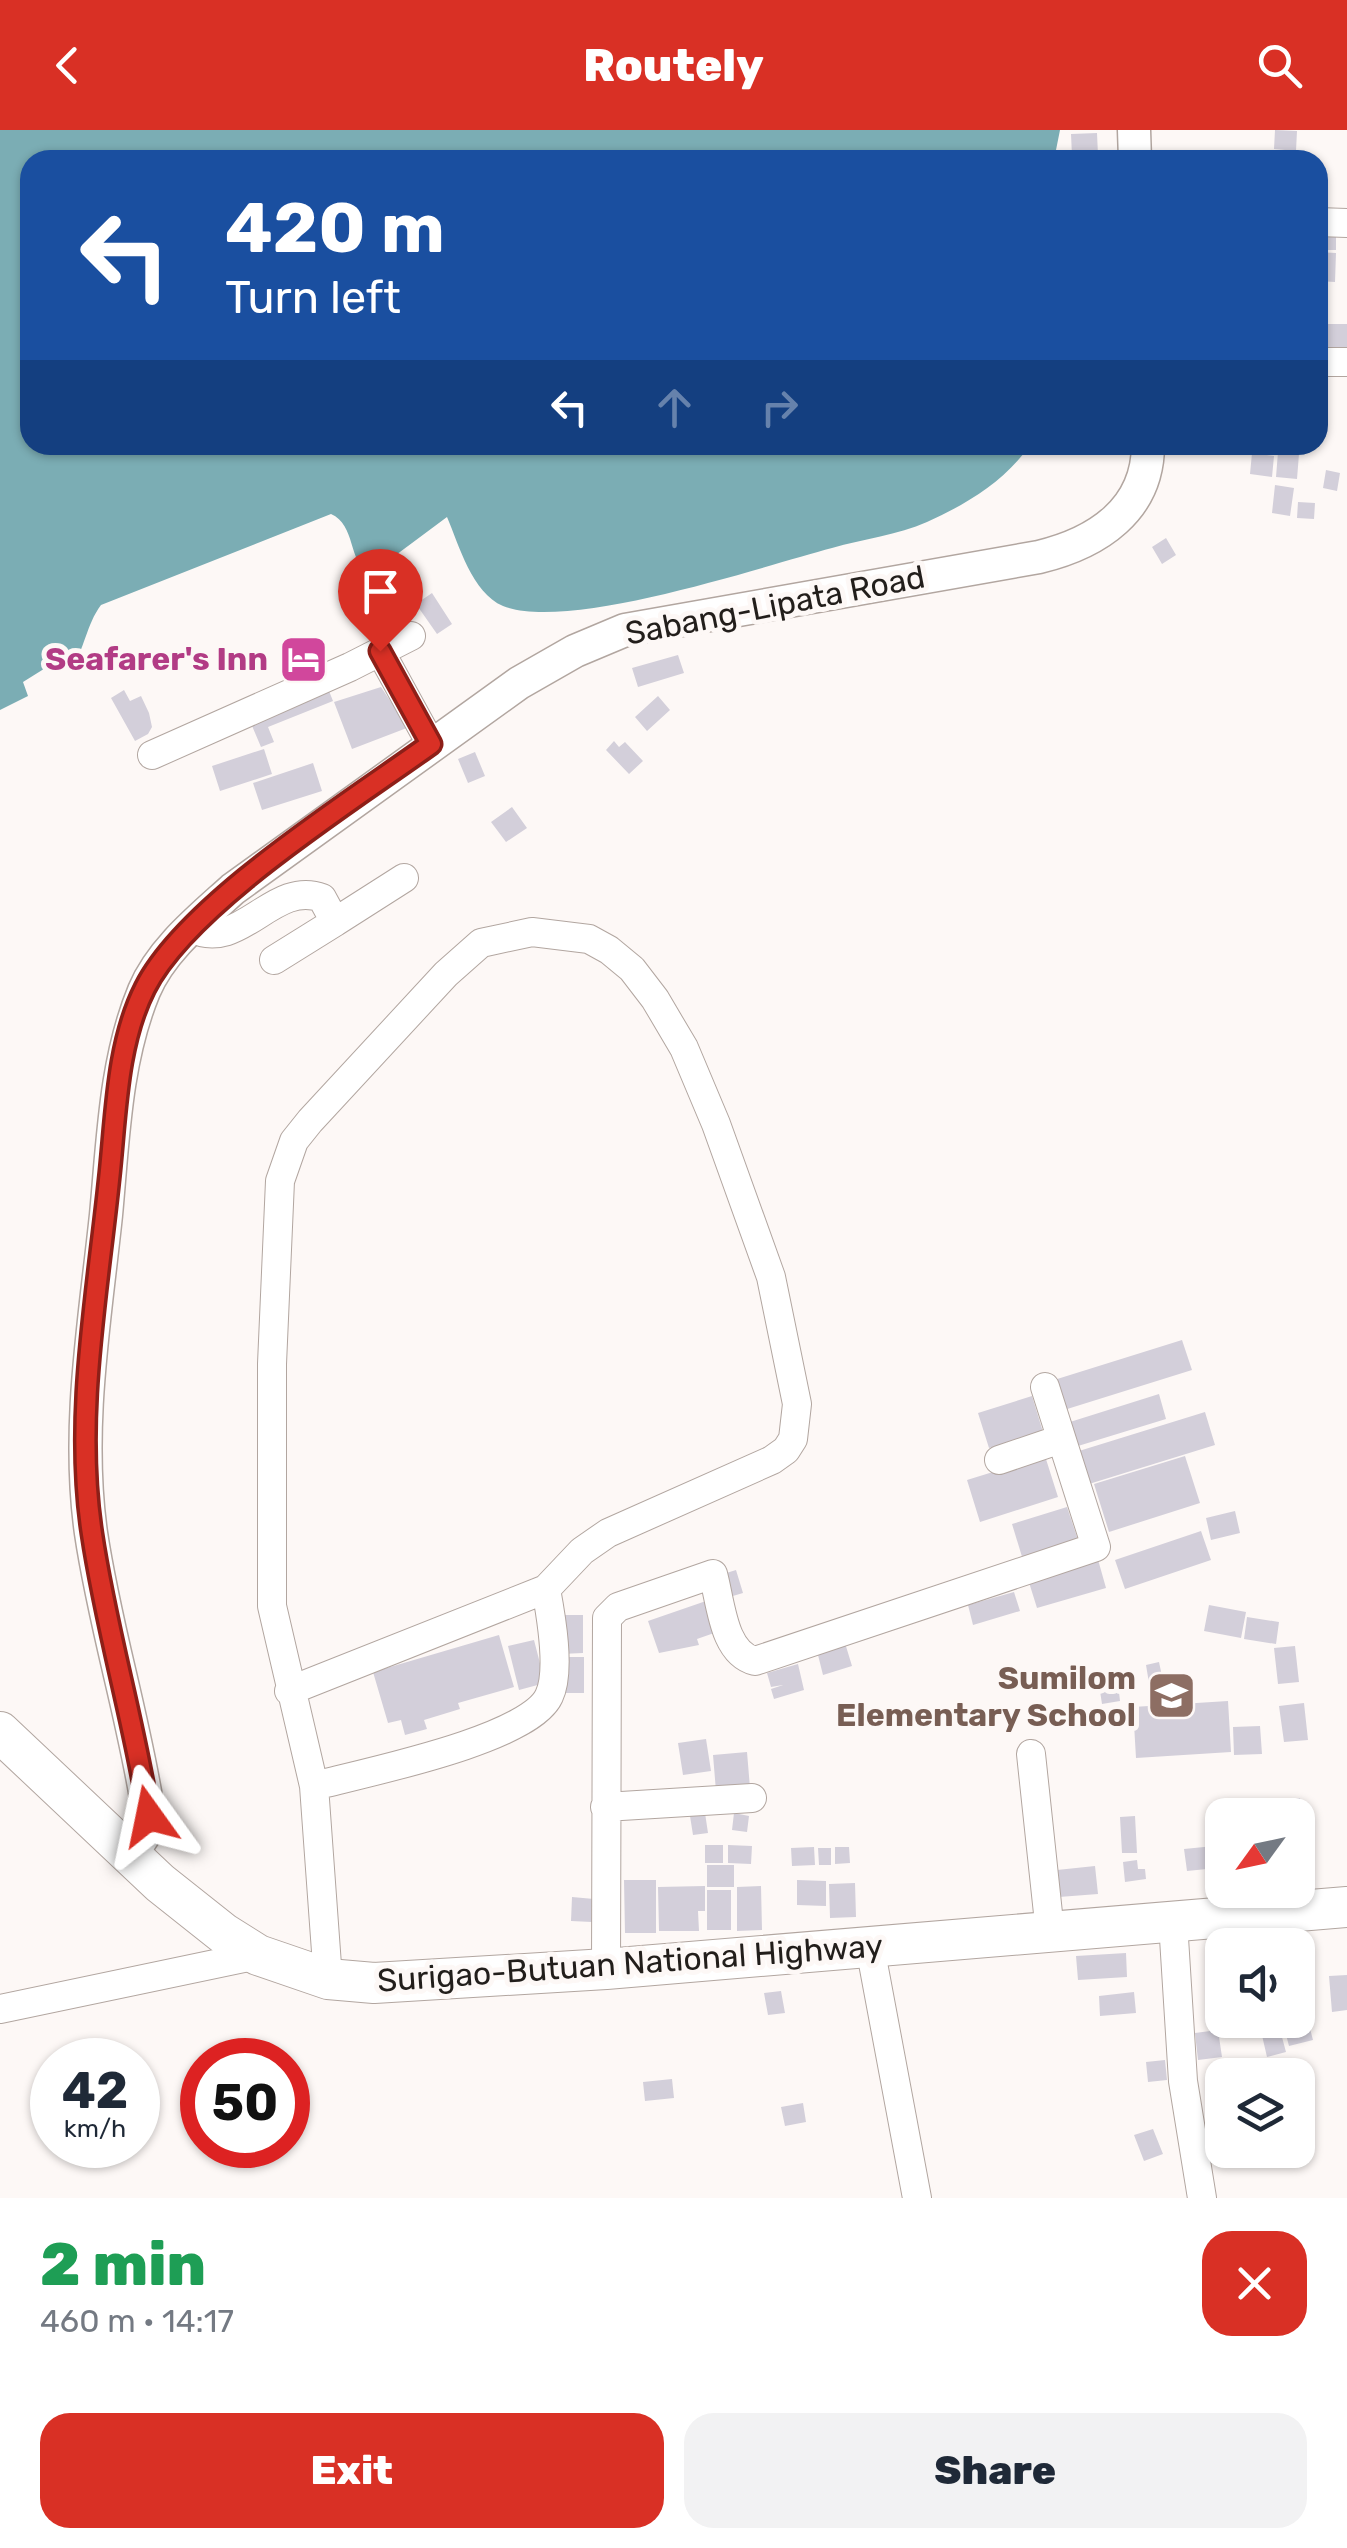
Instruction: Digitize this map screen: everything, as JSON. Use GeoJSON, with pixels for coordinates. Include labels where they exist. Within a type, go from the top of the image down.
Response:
{"type":"FeatureCollection","features":[{"type":"Feature","properties":{"kind":"highway","name":"Surigao-Butuan National Highway"},"geometry":{"type":"LineString","coordinates":[[0,1732],[188,1907],[258,1955],[328,1980],[374,1983],[606,1969],[1347,1907]]}},
{"type":"Feature","properties":{"kind":"main road","name":"Sabang-Lipata Road"},"geometry":{"type":"LineString","coordinates":[[131,1856],[146,1832],[149,1816],[92,1533],[86,1398],[118,1095],[128,1037],[145,986],[191,928],[234,890],[518,683],[576,651],[625,630],[1039,557],[1085,542],[1119,518],[1135,499],[1148,468],[1148,455]]}},
{"type":"Feature","properties":{"kind":"street"},"geometry":{"type":"LineString","coordinates":[[152,755],[411,636]]}},
{"type":"Feature","properties":{"kind":"street"},"geometry":{"type":"LineString","coordinates":[[380,651],[431,744]]}},
{"type":"Feature","properties":{"kind":"street"},"geometry":{"type":"LineString","coordinates":[[274,960],[404,878]]}},
{"type":"Feature","properties":{"kind":"street"},"geometry":{"type":"LineString","coordinates":[[191,928],[208,934],[232,931],[299,894],[322,898],[335,922]]}},
{"type":"Feature","properties":{"kind":"street"},"geometry":{"type":"LineString","coordinates":[[289,1691],[546,1588],[582,1551],[608,1533],[772,1460],[786,1450],[796,1424],[797,1404],[770,1277],[716,1124],[684,1048],[644,984],[609,950],[589,939],[532,932],[481,943],[446,974],[310,1120],[286,1159],[280,1181],[272,1364],[272,1606],[289,1691],[314,1786],[328,1980]]}},
{"type":"Feature","properties":{"kind":"street"},"geometry":{"type":"LineString","coordinates":[[606,1969],[607,1618],[618,1607],[713,1574],[733,1648],[744,1658],[756,1661],[1096,1548],[1045,1387]]}},
{"type":"Feature","properties":{"kind":"street"},"geometry":{"type":"LineString","coordinates":[[999,1460],[1061,1439]]}},
{"type":"Feature","properties":{"kind":"street"},"geometry":{"type":"LineString","coordinates":[[314,1786],[457,1747],[539,1712],[553,1686],[552,1619],[546,1588]]}},
{"type":"Feature","properties":{"kind":"street"},"geometry":{"type":"LineString","coordinates":[[1031,1754],[1050,1932]]}},
{"type":"Feature","properties":{"kind":"street"},"geometry":{"type":"LineString","coordinates":[[606,1807],[752,1798]]}},
{"type":"Feature","properties":{"kind":"street"},"geometry":{"type":"LineString","coordinates":[[1173,1922],[1184,2080],[1202,2198]]}},
{"type":"Feature","properties":{"kind":"street"},"geometry":{"type":"LineString","coordinates":[[870,1947],[917,2198]]}},
{"type":"Feature","properties":{"kind":"street"},"geometry":{"type":"LineString","coordinates":[[0,2009],[258,1955]]}},
{"type":"Feature","properties":{"kind":"water"},"geometry":{"type":"Polygon","coordinates":[[[0,130],[1060,130],[1056,150],[20,150],[20,455],[1022,455],[984,490],[916,526],[665,594],[572,611],[533,612],[492,600],[475,580],[447,517],[369,575],[358,561],[345,526],[331,514],[101,605],[71,669],[63,657],[23,682],[28,696],[0,710],[0,130]]]}},
{"type":"Feature","properties":{"kind":"building"},"geometry":{"type":"Polygon","coordinates":[[[1275,130],[1297,131],[1296,150],[1274,149],[1275,130]]]}},
{"type":"Feature","properties":{"kind":"building"},"geometry":{"type":"Polygon","coordinates":[[[1097,133],[1098,150],[1072,150],[1071,134],[1097,133]]]}},
{"type":"Feature","properties":{"kind":"building"},"geometry":{"type":"Polygon","coordinates":[[[1328,232],[1336,232],[1336,250],[1328,250],[1328,232]]]}},
{"type":"Feature","properties":{"kind":"building"},"geometry":{"type":"Polygon","coordinates":[[[1328,253],[1336,253],[1335,282],[1328,282],[1328,253]]]}},
{"type":"Feature","properties":{"kind":"building"},"geometry":{"type":"Polygon","coordinates":[[[1328,324],[1347,324],[1347,349],[1328,349],[1328,324]]]}},
{"type":"Feature","properties":{"kind":"building"},"geometry":{"type":"Polygon","coordinates":[[[1252,455],[1274,456],[1272,477],[1250,474],[1252,455]]]}},
{"type":"Feature","properties":{"kind":"building"},"geometry":{"type":"Polygon","coordinates":[[[1278,455],[1299,455],[1297,479],[1276,477],[1278,455]]]}},
{"type":"Feature","properties":{"kind":"building"},"geometry":{"type":"Polygon","coordinates":[[[1326,470],[1340,473],[1337,491],[1323,488],[1326,470]]]}},
{"type":"Feature","properties":{"kind":"building"},"geometry":{"type":"Polygon","coordinates":[[[1275,485],[1294,488],[1290,516],[1272,513],[1275,485]]]}},
{"type":"Feature","properties":{"kind":"building"},"geometry":{"type":"Polygon","coordinates":[[[1298,502],[1315,503],[1314,519],[1297,518],[1298,502]]]}},
{"type":"Feature","properties":{"kind":"building"},"geometry":{"type":"Polygon","coordinates":[[[1166,538],[1176,555],[1162,564],[1152,547],[1166,538]]]}},
{"type":"Feature","properties":{"kind":"building"},"geometry":{"type":"Polygon","coordinates":[[[432,593],[452,624],[437,634],[416,604],[432,593]]]}},
{"type":"Feature","properties":{"kind":"building"},"geometry":{"type":"Polygon","coordinates":[[[678,655],[684,673],[638,687],[632,668],[678,655]]]}},
{"type":"Feature","properties":{"kind":"building"},"geometry":{"type":"Polygon","coordinates":[[[381,687],[393,705],[403,701],[412,726],[352,749],[334,702],[381,687]]]}},
{"type":"Feature","properties":{"kind":"building"},"geometry":{"type":"Polygon","coordinates":[[[124,690],[130,701],[141,696],[149,713],[152,727],[135,741],[111,698],[124,690]]]}},
{"type":"Feature","properties":{"kind":"building"},"geometry":{"type":"Polygon","coordinates":[[[329,691],[333,701],[268,727],[274,742],[261,747],[250,721],[329,691]]]}},
{"type":"Feature","properties":{"kind":"building"},"geometry":{"type":"Polygon","coordinates":[[[658,696],[670,710],[647,731],[635,717],[658,696]]]}},
{"type":"Feature","properties":{"kind":"building"},"geometry":{"type":"Polygon","coordinates":[[[614,741],[619,747],[625,742],[643,761],[629,774],[606,750],[614,741]]]}},
{"type":"Feature","properties":{"kind":"building"},"geometry":{"type":"Polygon","coordinates":[[[264,749],[272,774],[220,791],[212,766],[264,749]]]}},
{"type":"Feature","properties":{"kind":"building"},"geometry":{"type":"Polygon","coordinates":[[[475,752],[485,776],[468,783],[458,759],[475,752]]]}},
{"type":"Feature","properties":{"kind":"building"},"geometry":{"type":"Polygon","coordinates":[[[313,763],[322,791],[262,810],[253,783],[313,763]]]}},
{"type":"Feature","properties":{"kind":"building"},"geometry":{"type":"Polygon","coordinates":[[[512,807],[527,828],[506,842],[491,822],[512,807]]]}},
{"type":"Feature","properties":{"kind":"building"},"geometry":{"type":"Polygon","coordinates":[[[1182,1340],[1192,1370],[1064,1410],[1054,1380],[1182,1340]]]}},
{"type":"Feature","properties":{"kind":"building"},"geometry":{"type":"Polygon","coordinates":[[[1159,1394],[1166,1419],[1078,1446],[1070,1422],[1159,1394]]]}},
{"type":"Feature","properties":{"kind":"building"},"geometry":{"type":"Polygon","coordinates":[[[1032,1396],[1043,1432],[989,1448],[978,1413],[1032,1396]]]}},
{"type":"Feature","properties":{"kind":"building"},"geometry":{"type":"Polygon","coordinates":[[[1205,1412],[1215,1445],[1089,1484],[1079,1451],[1205,1412]]]}},
{"type":"Feature","properties":{"kind":"building"},"geometry":{"type":"Polygon","coordinates":[[[1045,1456],[1058,1497],[980,1522],[967,1480],[1045,1456]]]}},
{"type":"Feature","properties":{"kind":"building"},"geometry":{"type":"Polygon","coordinates":[[[1185,1456],[1200,1503],[1109,1532],[1094,1484],[1185,1456]]]}},
{"type":"Feature","properties":{"kind":"building"},"geometry":{"type":"Polygon","coordinates":[[[1067,1507],[1079,1543],[1023,1560],[1012,1524],[1067,1507]]]}},
{"type":"Feature","properties":{"kind":"building"},"geometry":{"type":"Polygon","coordinates":[[[1235,1511],[1240,1533],[1211,1540],[1206,1518],[1235,1511]]]}},
{"type":"Feature","properties":{"kind":"building"},"geometry":{"type":"Polygon","coordinates":[[[1201,1531],[1211,1560],[1125,1589],[1115,1560],[1201,1531]]]}},
{"type":"Feature","properties":{"kind":"building"},"geometry":{"type":"Polygon","coordinates":[[[1097,1556],[1106,1588],[1037,1608],[1027,1576],[1097,1556]]]}},
{"type":"Feature","properties":{"kind":"building"},"geometry":{"type":"Polygon","coordinates":[[[736,1570],[743,1593],[726,1598],[720,1575],[736,1570]]]}},
{"type":"Feature","properties":{"kind":"building"},"geometry":{"type":"Polygon","coordinates":[[[1014,1592],[1020,1611],[973,1625],[968,1605],[1014,1592]]]}},
{"type":"Feature","properties":{"kind":"building"},"geometry":{"type":"Polygon","coordinates":[[[706,1601],[717,1632],[697,1639],[699,1645],[659,1653],[648,1621],[706,1601]]]}},
{"type":"Feature","properties":{"kind":"building"},"geometry":{"type":"Polygon","coordinates":[[[1209,1605],[1246,1612],[1241,1638],[1204,1631],[1209,1605]]]}},
{"type":"Feature","properties":{"kind":"building"},"geometry":{"type":"Polygon","coordinates":[[[560,1615],[583,1615],[583,1653],[561,1654],[560,1615]]]}},
{"type":"Feature","properties":{"kind":"building"},"geometry":{"type":"Polygon","coordinates":[[[1247,1617],[1279,1622],[1276,1644],[1244,1639],[1247,1617]]]}},
{"type":"Feature","properties":{"kind":"building"},"geometry":{"type":"Polygon","coordinates":[[[499,1635],[514,1687],[458,1703],[460,1709],[424,1720],[427,1729],[405,1735],[401,1720],[388,1723],[373,1672],[499,1635]]]}},
{"type":"Feature","properties":{"kind":"building"},"geometry":{"type":"Polygon","coordinates":[[[534,1640],[545,1683],[519,1690],[508,1646],[534,1640]]]}},
{"type":"Feature","properties":{"kind":"building"},"geometry":{"type":"Polygon","coordinates":[[[845,1643],[852,1666],[823,1675],[817,1651],[845,1643]]]}},
{"type":"Feature","properties":{"kind":"building"},"geometry":{"type":"Polygon","coordinates":[[[1295,1646],[1299,1682],[1278,1684],[1274,1648],[1295,1646]]]}},
{"type":"Feature","properties":{"kind":"building"},"geometry":{"type":"Polygon","coordinates":[[[561,1657],[584,1657],[584,1693],[560,1693],[561,1657]]]}},
{"type":"Feature","properties":{"kind":"building"},"geometry":{"type":"Polygon","coordinates":[[[1159,1662],[1163,1681],[1149,1683],[1146,1665],[1159,1662]]]}},
{"type":"Feature","properties":{"kind":"building"},"geometry":{"type":"Polygon","coordinates":[[[798,1664],[804,1690],[774,1699],[771,1689],[783,1685],[771,1687],[767,1673],[798,1664]]]}},
{"type":"Feature","properties":{"kind":"building"},"geometry":{"type":"Polygon","coordinates":[[[1117,1675],[1120,1701],[1102,1704],[1098,1678],[1117,1675]]]}},
{"type":"Feature","properties":{"kind":"building"},"geometry":{"type":"Polygon","coordinates":[[[1228,1701],[1231,1752],[1136,1758],[1133,1707],[1228,1701]]]}},
{"type":"Feature","properties":{"kind":"building"},"geometry":{"type":"Polygon","coordinates":[[[1304,1703],[1308,1740],[1284,1742],[1279,1706],[1304,1703]]]}},
{"type":"Feature","properties":{"kind":"building"},"geometry":{"type":"Polygon","coordinates":[[[1260,1726],[1262,1754],[1234,1755],[1233,1727],[1260,1726]]]}},
{"type":"Feature","properties":{"kind":"building"},"geometry":{"type":"Polygon","coordinates":[[[706,1739],[711,1771],[683,1775],[678,1743],[706,1739]]]}},
{"type":"Feature","properties":{"kind":"building"},"geometry":{"type":"Polygon","coordinates":[[[747,1752],[750,1788],[716,1791],[713,1755],[747,1752]]]}},
{"type":"Feature","properties":{"kind":"building"},"geometry":{"type":"Polygon","coordinates":[[[705,1813],[708,1833],[693,1835],[690,1816],[705,1813]]]}},
{"type":"Feature","properties":{"kind":"building"},"geometry":{"type":"Polygon","coordinates":[[[734,1813],[749,1816],[747,1832],[732,1830],[734,1813]]]}},
{"type":"Feature","properties":{"kind":"building"},"geometry":{"type":"Polygon","coordinates":[[[1135,1816],[1137,1853],[1122,1853],[1120,1817],[1135,1816]]]}},
{"type":"Feature","properties":{"kind":"building"},"geometry":{"type":"Polygon","coordinates":[[[705,1845],[723,1845],[723,1863],[705,1863],[705,1845]]]}},
{"type":"Feature","properties":{"kind":"building"},"geometry":{"type":"Polygon","coordinates":[[[728,1845],[752,1846],[751,1864],[728,1863],[728,1845]]]}},
{"type":"Feature","properties":{"kind":"building"},"geometry":{"type":"Polygon","coordinates":[[[814,1847],[815,1865],[792,1866],[791,1848],[814,1847]]]}},
{"type":"Feature","properties":{"kind":"building"},"geometry":{"type":"Polygon","coordinates":[[[835,1847],[849,1847],[850,1863],[835,1864],[835,1847]]]}},
{"type":"Feature","properties":{"kind":"building"},"geometry":{"type":"Polygon","coordinates":[[[1205,1847],[1205,1869],[1187,1871],[1184,1849],[1205,1847]]]}},
{"type":"Feature","properties":{"kind":"building"},"geometry":{"type":"Polygon","coordinates":[[[818,1848],[831,1848],[831,1865],[819,1865],[818,1848]]]}},
{"type":"Feature","properties":{"kind":"building"},"geometry":{"type":"Polygon","coordinates":[[[1137,1860],[1138,1869],[1145,1869],[1146,1879],[1125,1882],[1123,1862],[1137,1860]]]}},
{"type":"Feature","properties":{"kind":"building"},"geometry":{"type":"Polygon","coordinates":[[[707,1865],[734,1865],[734,1887],[707,1887],[707,1865]]]}},
{"type":"Feature","properties":{"kind":"building"},"geometry":{"type":"Polygon","coordinates":[[[1095,1866],[1098,1894],[1059,1897],[1057,1870],[1095,1866]]]}},
{"type":"Feature","properties":{"kind":"building"},"geometry":{"type":"Polygon","coordinates":[[[624,1880],[656,1880],[656,1933],[625,1933],[624,1880]]]}},
{"type":"Feature","properties":{"kind":"building"},"geometry":{"type":"Polygon","coordinates":[[[797,1880],[826,1881],[826,1906],[797,1905],[797,1880]]]}},
{"type":"Feature","properties":{"kind":"building"},"geometry":{"type":"Polygon","coordinates":[[[855,1883],[856,1917],[830,1918],[829,1884],[855,1883]]]}},
{"type":"Feature","properties":{"kind":"building"},"geometry":{"type":"Polygon","coordinates":[[[705,1886],[705,1911],[698,1911],[699,1931],[659,1931],[658,1887],[705,1886]]]}},
{"type":"Feature","properties":{"kind":"building"},"geometry":{"type":"Polygon","coordinates":[[[761,1886],[762,1930],[737,1931],[737,1887],[761,1886]]]}},
{"type":"Feature","properties":{"kind":"building"},"geometry":{"type":"Polygon","coordinates":[[[707,1890],[731,1890],[731,1930],[707,1930],[707,1890]]]}},
{"type":"Feature","properties":{"kind":"building"},"geometry":{"type":"Polygon","coordinates":[[[572,1897],[594,1899],[592,1922],[571,1921],[572,1897]]]}},
{"type":"Feature","properties":{"kind":"building"},"geometry":{"type":"Polygon","coordinates":[[[1126,1953],[1127,1977],[1078,1980],[1076,1956],[1126,1953]]]}},
{"type":"Feature","properties":{"kind":"building"},"geometry":{"type":"Polygon","coordinates":[[[1347,1975],[1347,2010],[1332,2012],[1329,1976],[1347,1975]]]}},
{"type":"Feature","properties":{"kind":"building"},"geometry":{"type":"Polygon","coordinates":[[[781,1991],[785,2013],[768,2015],[764,1993],[781,1991]]]}},
{"type":"Feature","properties":{"kind":"building"},"geometry":{"type":"Polygon","coordinates":[[[1134,1992],[1136,2013],[1100,2016],[1099,1996],[1134,1992]]]}},
{"type":"Feature","properties":{"kind":"building"},"geometry":{"type":"Polygon","coordinates":[[[1205,2032],[1205,2038],[1219,2038],[1222,2057],[1198,2060],[1195,2033],[1205,2032]]]}},
{"type":"Feature","properties":{"kind":"building"},"geometry":{"type":"Polygon","coordinates":[[[1263,2038],[1282,2038],[1286,2052],[1267,2057],[1263,2038]]]}},
{"type":"Feature","properties":{"kind":"building"},"geometry":{"type":"Polygon","coordinates":[[[1287,2038],[1312,2038],[1313,2040],[1289,2046],[1287,2038]]]}},
{"type":"Feature","properties":{"kind":"building"},"geometry":{"type":"Polygon","coordinates":[[[1165,2060],[1167,2080],[1148,2082],[1146,2062],[1165,2060]]]}},
{"type":"Feature","properties":{"kind":"building"},"geometry":{"type":"Polygon","coordinates":[[[672,2079],[674,2098],[645,2101],[643,2082],[672,2079]]]}},
{"type":"Feature","properties":{"kind":"building"},"geometry":{"type":"Polygon","coordinates":[[[803,2103],[806,2122],[785,2126],[781,2107],[803,2103]]]}},
{"type":"Feature","properties":{"kind":"building"},"geometry":{"type":"Polygon","coordinates":[[[1153,2129],[1163,2154],[1144,2161],[1134,2135],[1153,2129]]]}},
{"type":"Feature","properties":{"kind":"place","name":"Seafarer's Inn"},"geometry":{"type":"Point","coordinates":[303,659]}},
{"type":"Feature","properties":{"kind":"place","name":"Sumilom Elementary School"},"geometry":{"type":"Point","coordinates":[1171,1696]}},
{"type":"Feature","properties":{"kind":"route"},"geometry":{"type":"LineString","coordinates":[[149,1816],[92,1533],[86,1462],[86,1398],[118,1095],[128,1037],[145,986],[191,928],[234,890],[431,744],[380,651]]}}]}
